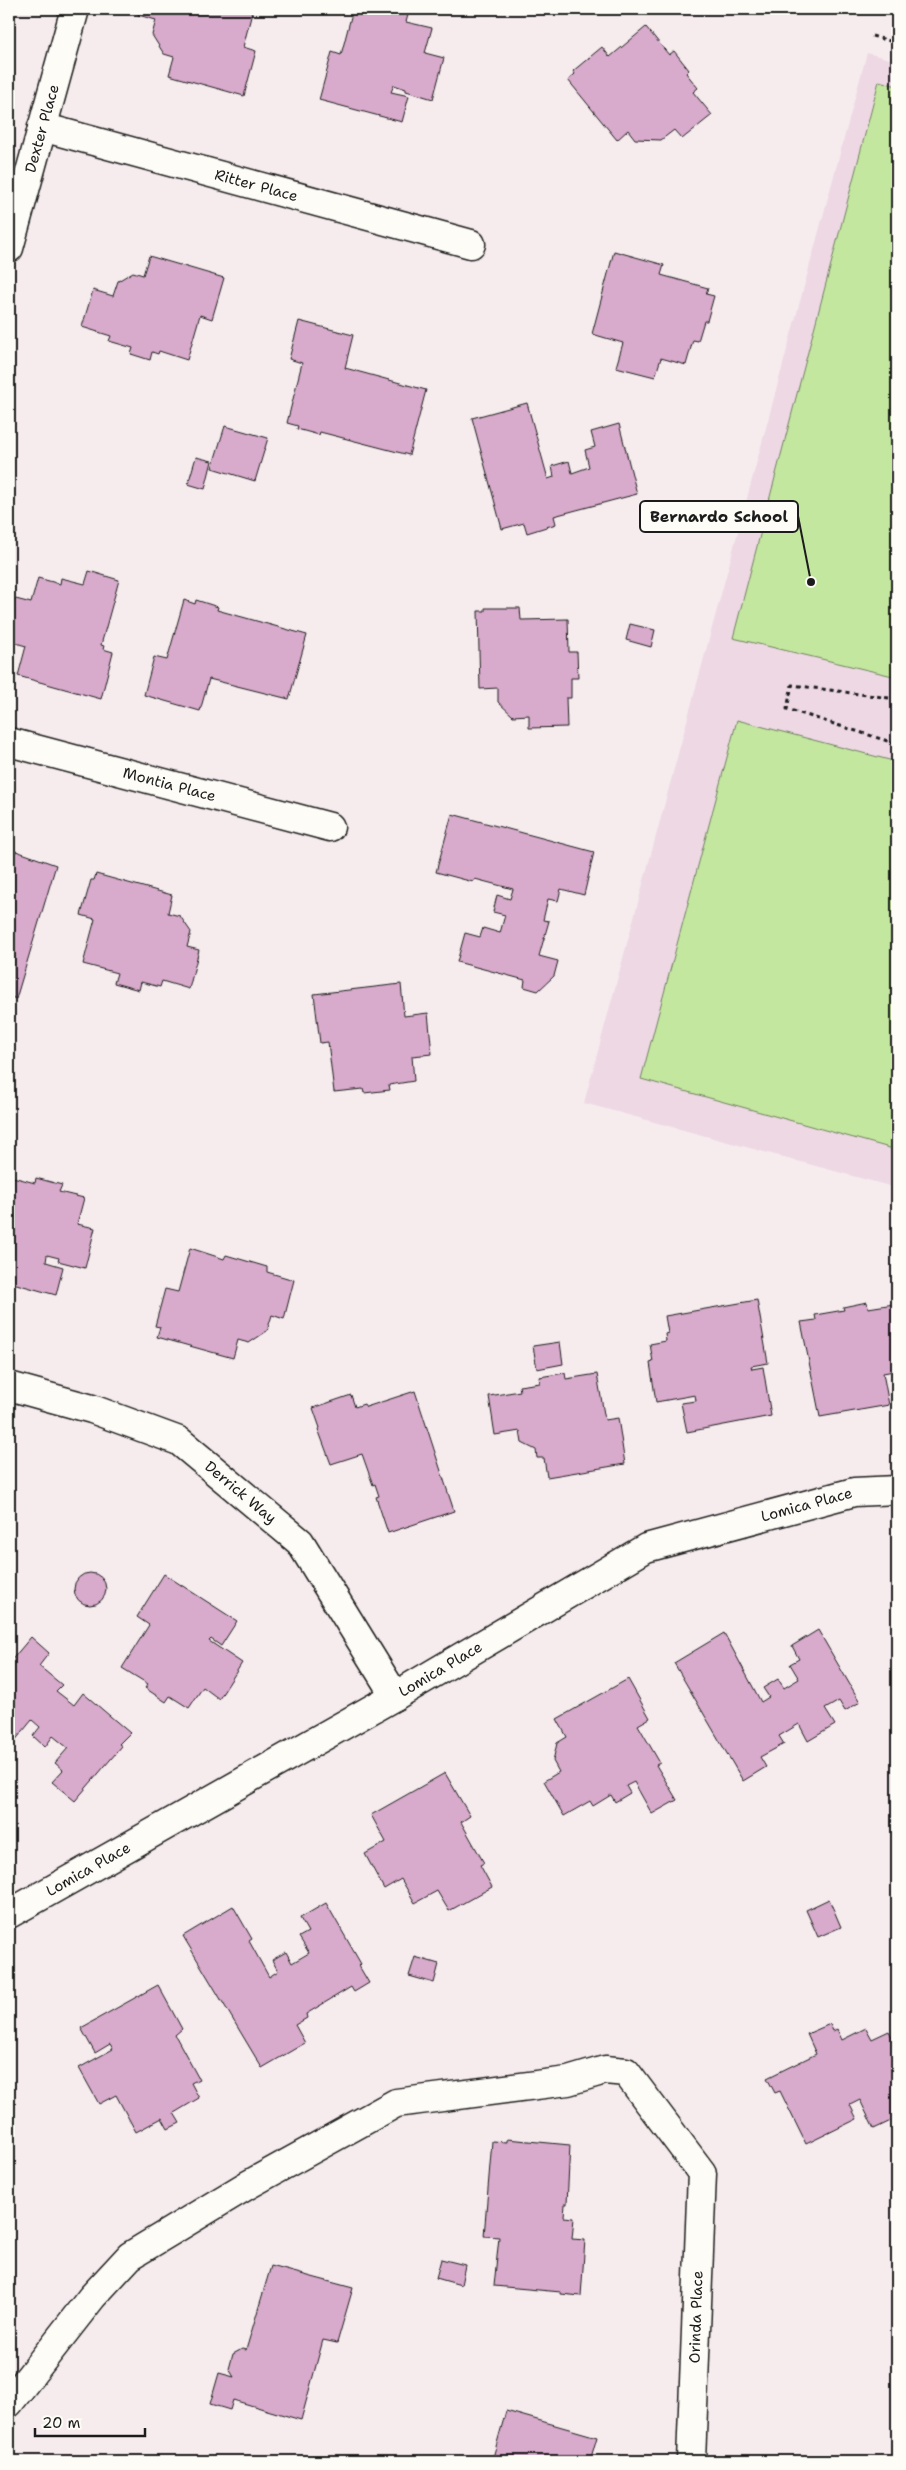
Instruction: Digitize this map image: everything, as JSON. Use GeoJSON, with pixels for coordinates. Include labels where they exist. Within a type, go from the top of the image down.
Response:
{"type":"FeatureCollection","features":[{"type":"Feature","properties":{"kind":"street","name":"Dexter Place"},"geometry":{"type":"LineString","coordinates":[[9,248],[75,9]]}},
{"type":"Feature","properties":{"kind":"street","name":"Ritter Place"},"geometry":{"type":"LineString","coordinates":[[42,127],[471,244]]}},
{"type":"Feature","properties":{"kind":"street","name":"Montia Place"},"geometry":{"type":"LineString","coordinates":[[9,742],[330,827]]}},
{"type":"Feature","properties":{"kind":"street","name":"Derrick Way"},"geometry":{"type":"LineString","coordinates":[[9,1386],[92,1409],[179,1440],[300,1542],[395,1696]]}},
{"type":"Feature","properties":{"kind":"street","name":"Lomica Place"},"geometry":{"type":"LineString","coordinates":[[9,1914],[395,1696],[646,1548],[854,1492],[897,1490]]}},
{"type":"Feature","properties":{"kind":"street","name":"Orinda Place"},"geometry":{"type":"LineString","coordinates":[[9,2404],[92,2296],[130,2256],[246,2186],[396,2103],[568,2080],[605,2070],[626,2072],[702,2173],[691,2461]]}},
{"type":"Feature","properties":{"kind":"path"},"geometry":{"type":"LineString","coordinates":[[872,36],[897,43]]}},
{"type":"Feature","properties":{"kind":"path"},"geometry":{"type":"LineString","coordinates":[[897,699],[792,685],[787,709],[897,744]]}},
{"type":"Feature","properties":{"kind":"shaded area"},"geometry":{"type":"Polygon","coordinates":[[[867,53],[897,61],[897,1188],[584,1103],[867,53]]]}},
{"type":"Feature","properties":{"kind":"green space"},"geometry":{"type":"Polygon","coordinates":[[[879,81],[897,86],[897,677],[733,638],[879,81]]]}},
{"type":"Feature","properties":{"kind":"green space"},"geometry":{"type":"Polygon","coordinates":[[[737,720],[897,762],[897,1150],[641,1079],[737,720]]]}},
{"type":"Feature","properties":{"kind":"building"},"geometry":{"type":"Polygon","coordinates":[[[139,9],[253,9],[243,47],[256,51],[244,96],[169,75],[174,57],[164,54],[152,35],[156,20],[138,15],[139,9]]]}},
{"type":"Feature","properties":{"kind":"building"},"geometry":{"type":"Polygon","coordinates":[[[353,9],[368,9],[382,13],[386,9],[408,15],[406,22],[432,28],[425,53],[444,58],[433,99],[406,91],[406,89],[394,85],[391,92],[409,96],[402,122],[319,100],[332,52],[341,55],[353,9]]]}},
{"type":"Feature","properties":{"kind":"building"},"geometry":{"type":"Polygon","coordinates":[[[646,27],[669,55],[674,51],[689,70],[686,73],[698,88],[693,92],[712,115],[682,139],[674,130],[661,140],[635,139],[628,130],[617,140],[568,80],[575,74],[573,71],[602,47],[610,57],[646,27]]]}},
{"type":"Feature","properties":{"kind":"building"},"geometry":{"type":"Polygon","coordinates":[[[614,251],[664,265],[661,275],[708,288],[706,294],[714,296],[707,321],[704,321],[698,341],[693,340],[686,365],[661,358],[655,377],[616,367],[623,343],[592,334],[614,251]]]}},
{"type":"Feature","properties":{"kind":"building"},"geometry":{"type":"Polygon","coordinates":[[[149,256],[224,278],[212,319],[200,315],[187,360],[159,351],[158,354],[152,352],[150,360],[131,354],[133,348],[109,341],[111,336],[82,327],[93,290],[113,296],[118,281],[133,272],[143,275],[149,256]]]}},
{"type":"Feature","properties":{"kind":"building"},"geometry":{"type":"Polygon","coordinates":[[[299,321],[353,335],[345,368],[426,390],[409,455],[320,432],[319,435],[297,429],[298,426],[287,423],[302,363],[289,359],[299,321]]]}},
{"type":"Feature","properties":{"kind":"building"},"geometry":{"type":"Polygon","coordinates":[[[527,403],[548,479],[554,477],[552,466],[569,461],[572,473],[589,467],[585,450],[595,447],[591,432],[619,424],[637,494],[554,516],[556,524],[527,533],[524,523],[502,529],[472,418],[527,403]]]}},
{"type":"Feature","properties":{"kind":"building"},"geometry":{"type":"Polygon","coordinates":[[[225,426],[268,438],[255,481],[212,468],[225,426]]]}},
{"type":"Feature","properties":{"kind":"building"},"geometry":{"type":"Polygon","coordinates":[[[196,457],[212,461],[205,489],[188,484],[196,457]]]}},
{"type":"Feature","properties":{"kind":"building"},"geometry":{"type":"Polygon","coordinates":[[[89,571],[119,580],[101,645],[104,646],[103,649],[113,652],[101,699],[18,676],[26,646],[9,641],[9,610],[12,598],[31,603],[38,578],[60,584],[61,578],[85,584],[89,571]]]}},
{"type":"Feature","properties":{"kind":"building"},"geometry":{"type":"Polygon","coordinates":[[[184,600],[195,604],[196,600],[218,607],[217,610],[307,635],[289,699],[209,679],[200,711],[144,695],[154,657],[167,660],[184,600]]]}},
{"type":"Feature","properties":{"kind":"building"},"geometry":{"type":"Polygon","coordinates":[[[485,608],[520,608],[521,620],[568,619],[569,652],[577,652],[578,678],[571,678],[571,698],[566,698],[567,727],[529,728],[529,715],[513,716],[498,702],[498,688],[480,689],[478,611],[485,611],[485,608]]]}},
{"type":"Feature","properties":{"kind":"building"},"geometry":{"type":"Polygon","coordinates":[[[630,624],[655,630],[651,647],[626,640],[630,624]]]}},
{"type":"Feature","properties":{"kind":"building"},"geometry":{"type":"Polygon","coordinates":[[[452,814],[594,852],[584,895],[561,889],[558,901],[548,899],[543,920],[549,921],[539,956],[558,961],[554,976],[538,991],[524,987],[525,980],[457,962],[465,933],[480,937],[483,928],[500,933],[505,915],[493,912],[497,895],[510,899],[513,889],[475,879],[473,882],[436,872],[452,814]]]}},
{"type":"Feature","properties":{"kind":"building"},"geometry":{"type":"Polygon","coordinates":[[[9,851],[15,853],[16,851],[56,865],[16,999],[9,996],[9,851]]]}},
{"type":"Feature","properties":{"kind":"building"},"geometry":{"type":"Polygon","coordinates":[[[96,874],[172,895],[168,913],[180,916],[191,932],[187,947],[199,950],[189,989],[162,981],[160,987],[141,982],[139,990],[114,983],[117,973],[83,964],[95,919],[81,915],[91,880],[94,880],[96,874]]]}},
{"type":"Feature","properties":{"kind":"building"},"geometry":{"type":"Polygon","coordinates":[[[401,984],[404,1016],[428,1013],[432,1054],[412,1056],[414,1081],[389,1085],[390,1090],[364,1093],[363,1089],[334,1092],[328,1042],[320,1043],[314,994],[401,984]]]}},
{"type":"Feature","properties":{"kind":"building"},"geometry":{"type":"Polygon","coordinates":[[[9,1176],[35,1183],[36,1178],[62,1185],[59,1192],[84,1198],[77,1224],[95,1228],[85,1268],[58,1261],[59,1258],[47,1255],[46,1262],[63,1267],[56,1295],[9,1282],[9,1176]]]}},
{"type":"Feature","properties":{"kind":"building"},"geometry":{"type":"Polygon","coordinates":[[[190,1248],[224,1259],[226,1255],[267,1267],[267,1272],[294,1280],[284,1319],[272,1315],[267,1331],[249,1343],[238,1340],[233,1358],[157,1337],[160,1327],[155,1326],[165,1289],[178,1292],[190,1248]]]}},
{"type":"Feature","properties":{"kind":"building"},"geometry":{"type":"Polygon","coordinates":[[[757,1300],[768,1363],[751,1366],[752,1369],[763,1367],[771,1416],[687,1432],[681,1403],[696,1401],[695,1395],[656,1402],[650,1363],[653,1362],[650,1344],[666,1341],[665,1334],[668,1333],[665,1316],[757,1300]]]}},
{"type":"Feature","properties":{"kind":"building"},"geometry":{"type":"Polygon","coordinates":[[[867,1302],[868,1308],[894,1304],[897,1323],[897,1377],[895,1377],[894,1371],[883,1373],[889,1405],[820,1417],[801,1322],[816,1320],[815,1315],[844,1310],[843,1307],[867,1302]]]}},
{"type":"Feature","properties":{"kind":"building"},"geometry":{"type":"Polygon","coordinates":[[[560,1342],[563,1364],[537,1369],[533,1346],[560,1342]]]}},
{"type":"Feature","properties":{"kind":"building"},"geometry":{"type":"Polygon","coordinates":[[[565,1373],[566,1379],[597,1374],[605,1420],[618,1418],[625,1464],[547,1477],[544,1458],[537,1458],[536,1450],[522,1443],[520,1431],[495,1435],[489,1396],[520,1391],[519,1386],[540,1383],[539,1377],[565,1373]]]}},
{"type":"Feature","properties":{"kind":"building"},"geometry":{"type":"Polygon","coordinates":[[[415,1391],[454,1511],[388,1533],[376,1497],[379,1496],[362,1454],[331,1464],[318,1429],[320,1428],[313,1408],[351,1395],[355,1407],[364,1404],[366,1407],[415,1391]]]}},
{"type":"Feature","properties":{"kind":"building"},"geometry":{"type":"Polygon","coordinates":[[[90,1573],[96,1574],[101,1578],[105,1583],[105,1595],[101,1600],[96,1604],[90,1605],[84,1604],[79,1600],[75,1595],[74,1589],[75,1583],[79,1578],[84,1574],[90,1573]]]}},
{"type":"Feature","properties":{"kind":"building"},"geometry":{"type":"Polygon","coordinates":[[[164,1574],[237,1621],[221,1646],[211,1639],[209,1641],[242,1663],[219,1699],[203,1687],[189,1708],[170,1696],[166,1702],[145,1688],[148,1684],[122,1668],[149,1625],[137,1617],[164,1574]]]}},
{"type":"Feature","properties":{"kind":"building"},"geometry":{"type":"Polygon","coordinates":[[[818,1630],[860,1702],[845,1711],[839,1701],[825,1709],[835,1725],[808,1741],[799,1724],[779,1736],[784,1744],[760,1757],[766,1767],[743,1781],[674,1663],[724,1633],[761,1702],[769,1697],[763,1688],[778,1679],[784,1688],[799,1679],[790,1664],[799,1659],[792,1646],[818,1630]]]}},
{"type":"Feature","properties":{"kind":"building"},"geometry":{"type":"Polygon","coordinates":[[[31,1637],[49,1653],[39,1666],[62,1685],[56,1691],[74,1705],[83,1693],[130,1733],[119,1744],[122,1746],[75,1801],[52,1782],[63,1770],[55,1763],[68,1748],[53,1736],[45,1747],[33,1736],[40,1727],[32,1720],[9,1748],[9,1663],[31,1637]]]}},
{"type":"Feature","properties":{"kind":"building"},"geometry":{"type":"Polygon","coordinates":[[[628,1679],[650,1718],[638,1725],[660,1763],[656,1765],[677,1800],[652,1814],[634,1782],[626,1786],[630,1793],[615,1802],[611,1795],[593,1806],[590,1801],[564,1816],[544,1781],[559,1772],[553,1761],[557,1743],[567,1737],[557,1719],[628,1679]]]}},
{"type":"Feature","properties":{"kind":"building"},"geometry":{"type":"Polygon","coordinates":[[[445,1773],[470,1816],[461,1822],[484,1863],[480,1865],[492,1887],[449,1911],[437,1891],[415,1903],[401,1879],[384,1889],[365,1854],[386,1842],[371,1815],[445,1773]]]}},
{"type":"Feature","properties":{"kind":"building"},"geometry":{"type":"Polygon","coordinates":[[[829,1899],[841,1927],[818,1937],[806,1910],[829,1899]]]}},
{"type":"Feature","properties":{"kind":"building"},"geometry":{"type":"Polygon","coordinates":[[[326,1903],[361,1964],[359,1966],[369,1983],[354,1992],[351,1987],[306,2014],[307,2018],[295,2025],[305,2043],[262,2068],[183,1936],[233,1906],[252,1939],[249,1941],[269,1977],[278,1971],[272,1960],[286,1952],[292,1963],[309,1953],[299,1937],[308,1932],[300,1918],[326,1903]]]}},
{"type":"Feature","properties":{"kind":"building"},"geometry":{"type":"Polygon","coordinates":[[[415,1957],[439,1964],[434,1983],[409,1976],[415,1957]]]}},
{"type":"Feature","properties":{"kind":"building"},"geometry":{"type":"Polygon","coordinates":[[[158,1985],[182,2029],[175,2035],[199,2079],[191,2083],[199,2098],[174,2113],[180,2123],[168,2129],[162,2118],[136,2132],[116,2095],[99,2104],[79,2068],[113,2049],[110,2044],[95,2053],[81,2028],[158,1985]]]}},
{"type":"Feature","properties":{"kind":"building"},"geometry":{"type":"Polygon","coordinates":[[[830,2024],[833,2031],[837,2029],[842,2040],[866,2028],[872,2039],[889,2031],[897,2047],[897,2118],[874,2129],[860,2100],[850,2105],[857,2119],[806,2144],[780,2091],[775,2093],[767,2078],[816,2054],[807,2034],[830,2024]]]}},
{"type":"Feature","properties":{"kind":"building"},"geometry":{"type":"Polygon","coordinates":[[[507,2139],[570,2145],[567,2204],[565,2204],[564,2217],[574,2218],[572,2239],[585,2240],[581,2296],[561,2294],[561,2292],[494,2286],[499,2237],[484,2236],[492,2141],[507,2142],[507,2139]]]}},
{"type":"Feature","properties":{"kind":"building"},"geometry":{"type":"Polygon","coordinates":[[[9,2149],[14,2158],[9,2161],[9,2149]]]}},
{"type":"Feature","properties":{"kind":"building"},"geometry":{"type":"Polygon","coordinates":[[[441,2259],[465,2265],[461,2285],[436,2278],[441,2259]]]}},
{"type":"Feature","properties":{"kind":"building"},"geometry":{"type":"Polygon","coordinates":[[[271,2266],[353,2288],[337,2343],[323,2340],[301,2420],[233,2400],[230,2410],[210,2404],[219,2373],[234,2377],[229,2369],[233,2354],[242,2349],[246,2350],[271,2266]]]}},
{"type":"Feature","properties":{"kind":"building"},"geometry":{"type":"Polygon","coordinates":[[[506,2411],[597,2437],[590,2461],[492,2461],[506,2411]]]}},
{"type":"Feature","properties":{"kind":"place","name":"Bernardo School"},"geometry":{"type":"Point","coordinates":[811,582]}}]}
